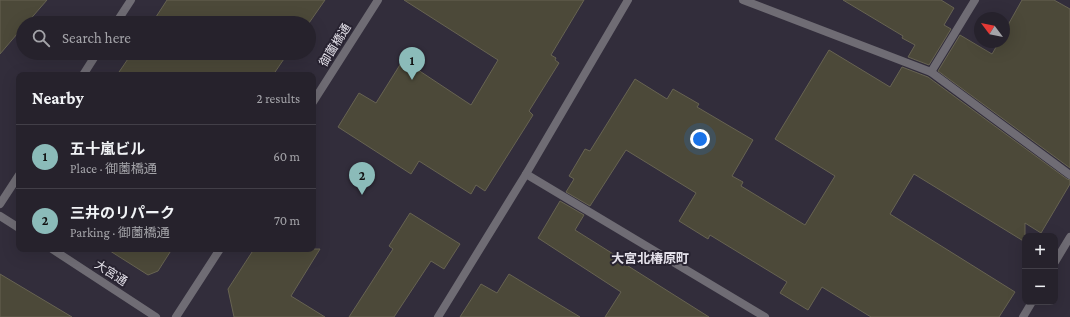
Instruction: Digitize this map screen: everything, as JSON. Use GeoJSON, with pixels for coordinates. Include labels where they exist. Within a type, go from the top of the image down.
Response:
{"type":"FeatureCollection","features":[{"type":"Feature","properties":{"kind":"street"},"geometry":{"type":"LineString","coordinates":[[121,16],[131,0]]}},
{"type":"Feature","properties":{"kind":"street","name":"御薗橋通"},"geometry":{"type":"LineString","coordinates":[[316,97],[378,0]]}},
{"type":"Feature","properties":{"kind":"street"},"geometry":{"type":"LineString","coordinates":[[438,317],[526,174],[628,0]]}},
{"type":"Feature","properties":{"kind":"street"},"geometry":{"type":"LineString","coordinates":[[743,0],[932,72],[1070,175]]}},
{"type":"Feature","properties":{"kind":"street"},"geometry":{"type":"LineString","coordinates":[[932,72],[975,0]]}},
{"type":"Feature","properties":{"kind":"street"},"geometry":{"type":"LineString","coordinates":[[85,72],[93,60]]}},
{"type":"Feature","properties":{"kind":"street"},"geometry":{"type":"LineString","coordinates":[[526,174],[765,317]]}},
{"type":"Feature","properties":{"kind":"street"},"geometry":{"type":"LineString","coordinates":[[0,204],[16,180]]}},
{"type":"Feature","properties":{"kind":"street"},"geometry":{"type":"LineString","coordinates":[[0,216],[16,226]]}},
{"type":"Feature","properties":{"kind":"street"},"geometry":{"type":"LineString","coordinates":[[1058,257],[1070,237]]}},
{"type":"Feature","properties":{"kind":"street","name":"大宮通"},"geometry":{"type":"LineString","coordinates":[[57,252],[156,317]]}},
{"type":"Feature","properties":{"kind":"street"},"geometry":{"type":"LineString","coordinates":[[176,317],[218,252]]}},
{"type":"Feature","properties":{"kind":"street"},"geometry":{"type":"LineString","coordinates":[[1023,317],[1030,305]]}},
{"type":"Feature","properties":{"kind":"building"},"geometry":{"type":"Polygon","coordinates":[[[0,0],[47,0],[33,16],[16,16],[16,35],[0,54],[0,0]]]}},
{"type":"Feature","properties":{"kind":"building"},"geometry":{"type":"Polygon","coordinates":[[[167,0],[325,0],[314,16],[157,16],[167,0]]]}},
{"type":"Feature","properties":{"kind":"building"},"geometry":{"type":"Polygon","coordinates":[[[404,0],[584,0],[551,55],[556,58],[555,60],[559,63],[529,111],[533,115],[485,191],[476,185],[471,194],[419,161],[411,174],[338,127],[359,93],[376,103],[403,60],[471,105],[498,60],[404,0]]]}},
{"type":"Feature","properties":{"kind":"building"},"geometry":{"type":"Polygon","coordinates":[[[843,0],[941,0],[954,8],[944,25],[951,29],[929,65],[908,57],[915,45],[902,38],[903,36],[843,0]]]}},
{"type":"Feature","properties":{"kind":"building"},"geometry":{"type":"Polygon","coordinates":[[[1022,0],[1054,0],[1070,9],[1070,168],[938,71],[960,35],[974,43],[974,48],[982,48],[992,54],[996,48],[1010,48],[1010,21],[1022,0]]]}},
{"type":"Feature","properties":{"kind":"building"},"geometry":{"type":"Polygon","coordinates":[[[829,50],[890,87],[902,67],[928,77],[1070,180],[1070,184],[1041,233],[1025,223],[1025,233],[1022,233],[1022,240],[914,174],[890,214],[1015,292],[999,317],[871,317],[822,287],[808,310],[780,293],[787,282],[710,235],[708,239],[679,221],[696,193],[626,150],[590,206],[566,192],[574,179],[569,176],[585,149],[590,151],[635,79],[667,99],[673,89],[699,104],[697,107],[753,140],[732,176],[743,182],[741,186],[805,225],[835,176],[775,139],[829,50]]]}},
{"type":"Feature","properties":{"kind":"building"},"geometry":{"type":"Polygon","coordinates":[[[127,60],[283,60],[275,72],[119,72],[127,60]]]}},
{"type":"Feature","properties":{"kind":"building"},"geometry":{"type":"Polygon","coordinates":[[[560,201],[584,215],[575,230],[626,262],[625,264],[709,317],[605,317],[621,292],[538,238],[560,201]]]}},
{"type":"Feature","properties":{"kind":"building"},"geometry":{"type":"Polygon","coordinates":[[[410,213],[460,244],[444,269],[431,261],[394,317],[349,317],[393,249],[389,246],[410,213]]]}},
{"type":"Feature","properties":{"kind":"building"},"geometry":{"type":"Polygon","coordinates":[[[316,249],[320,249],[291,296],[325,317],[234,317],[228,289],[252,252],[316,252],[316,249]]]}},
{"type":"Feature","properties":{"kind":"building"},"geometry":{"type":"Polygon","coordinates":[[[112,252],[170,252],[158,271],[148,275],[112,252]]]}},
{"type":"Feature","properties":{"kind":"building"},"geometry":{"type":"Polygon","coordinates":[[[0,274],[72,317],[0,317],[0,274]]]}},
{"type":"Feature","properties":{"kind":"building"},"geometry":{"type":"Polygon","coordinates":[[[509,274],[580,317],[460,317],[481,284],[497,293],[509,274]]]}},
{"type":"Feature","properties":{"kind":"place","name":"五十嵐ビル"},"geometry":{"type":"Point","coordinates":[412,80]}},
{"type":"Feature","properties":{"kind":"place","name":"三井のリパーク"},"geometry":{"type":"Point","coordinates":[362,195]}},
{"type":"Feature","properties":{"kind":"district","name":"大宮北椿原町"},"geometry":{"type":"Point","coordinates":[650,258]}}]}
